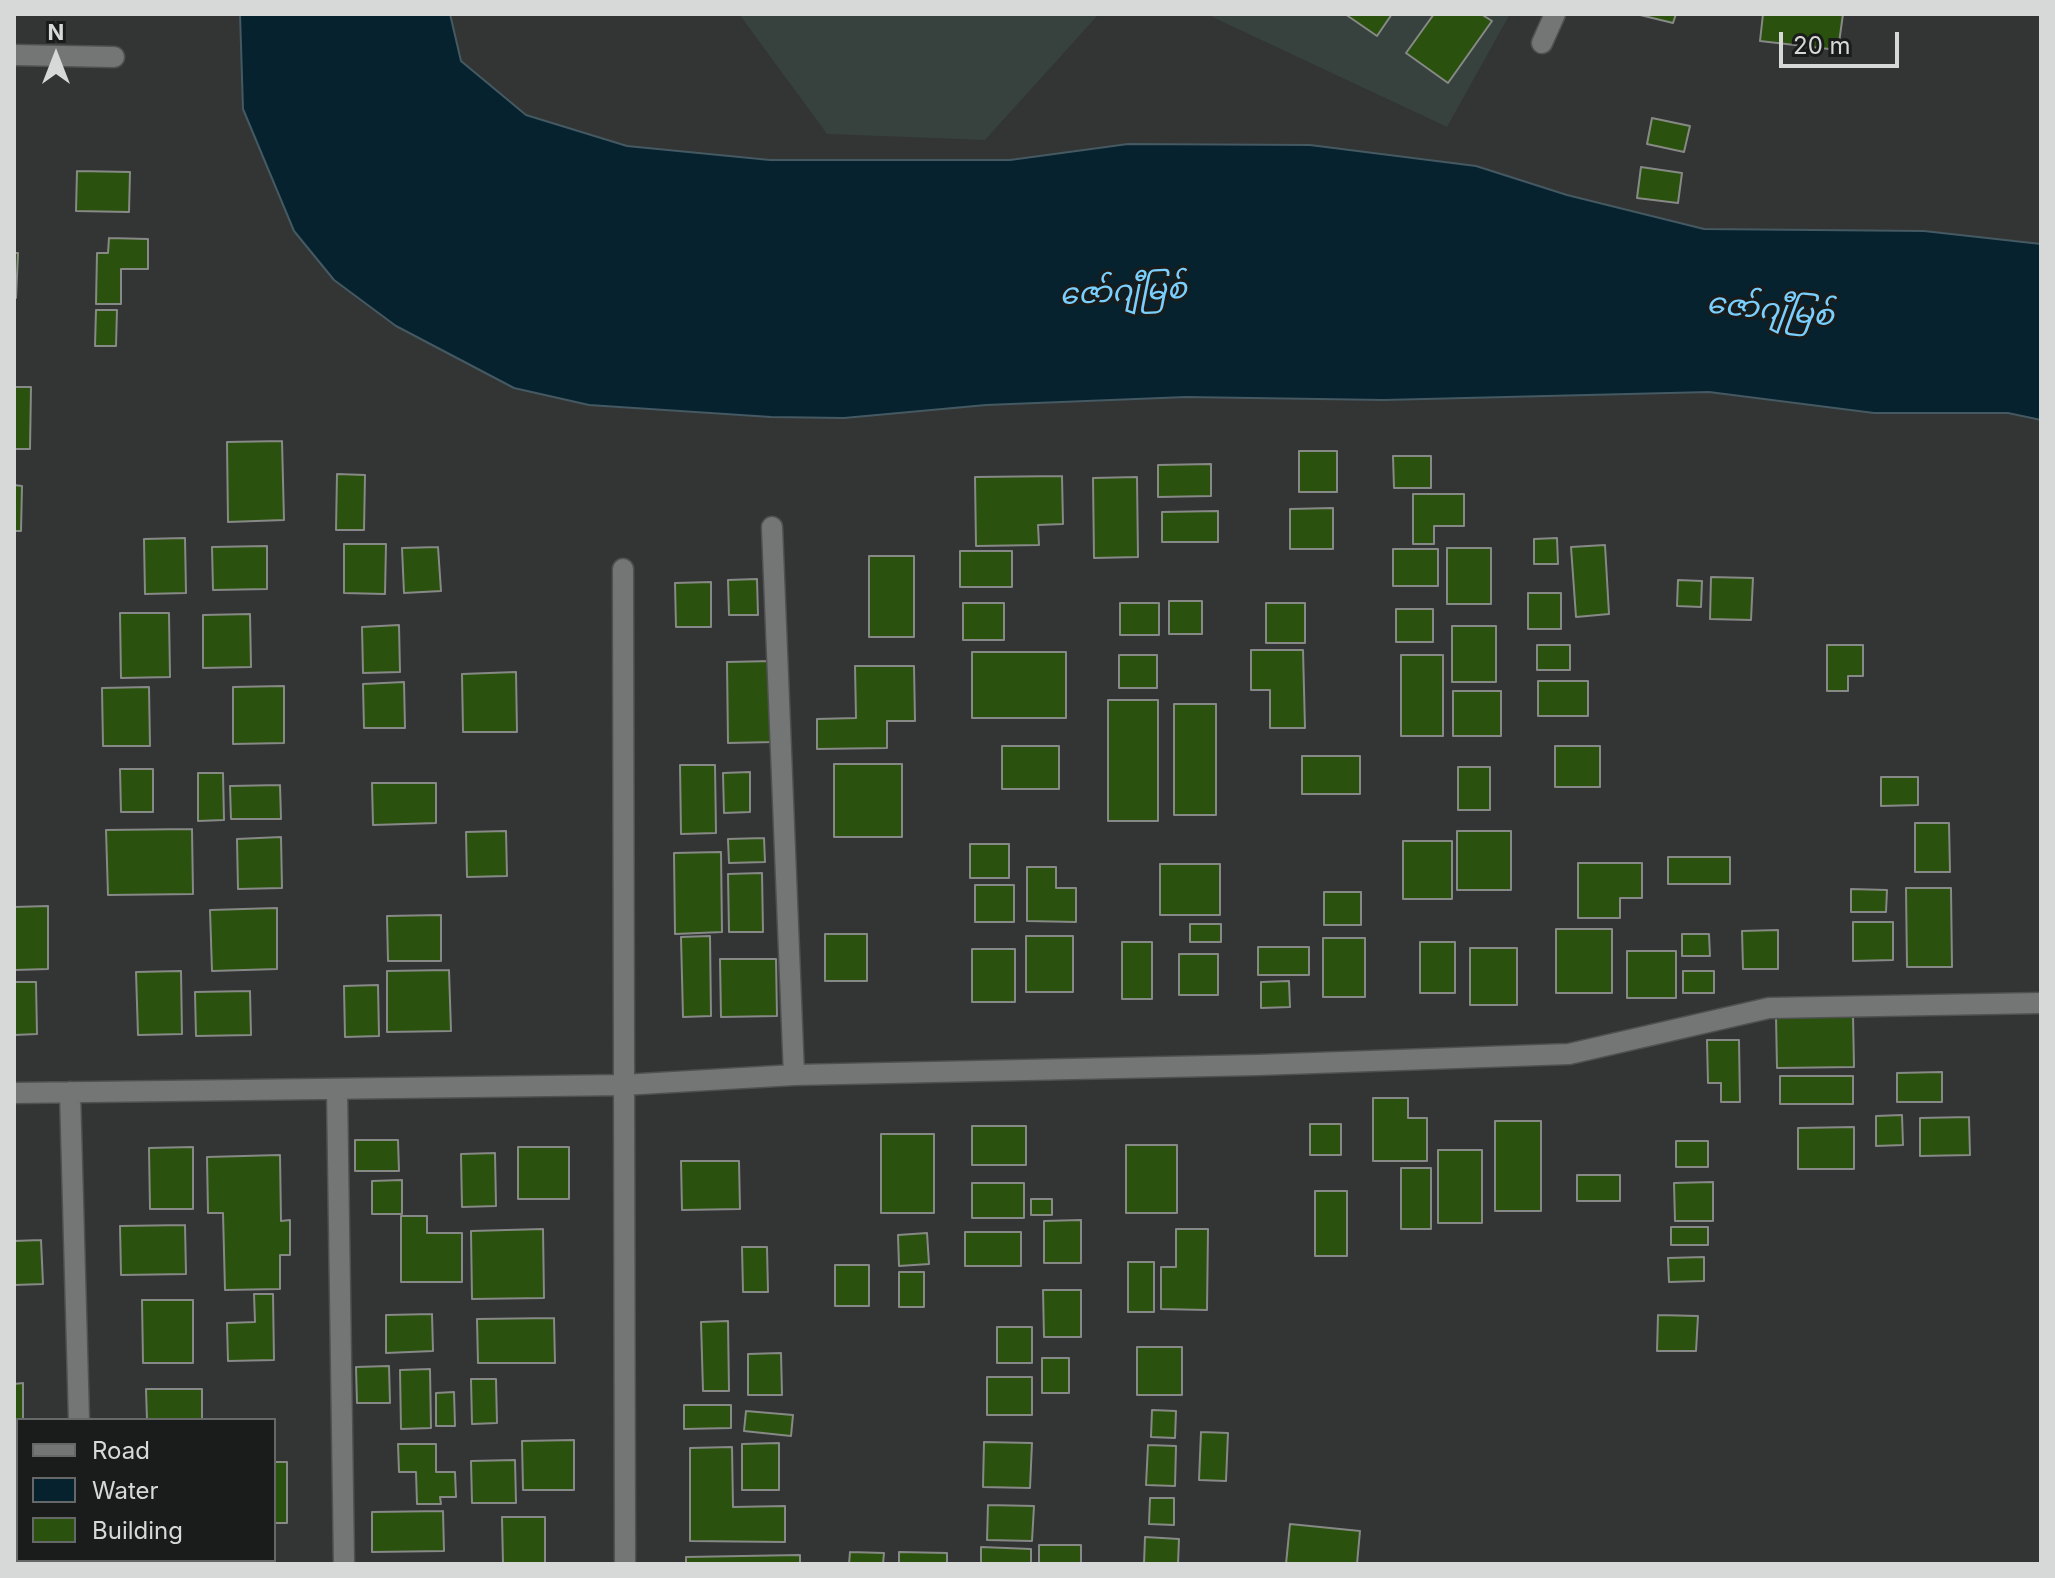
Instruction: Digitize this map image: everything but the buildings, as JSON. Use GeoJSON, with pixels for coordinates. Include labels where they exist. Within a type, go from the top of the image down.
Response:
{"type":"FeatureCollection","features":[{"type":"Feature","properties":{"kind":"street"},"geometry":{"type":"LineString","coordinates":[[1542,43],[1555,14]]}},
{"type":"Feature","properties":{"kind":"street"},"geometry":{"type":"LineString","coordinates":[[14,55],[114,57]]}},
{"type":"Feature","properties":{"kind":"street"},"geometry":{"type":"LineString","coordinates":[[772,527],[794,1075]]}},
{"type":"Feature","properties":{"kind":"street"},"geometry":{"type":"LineString","coordinates":[[623,569],[625,1564]]}},
{"type":"Feature","properties":{"kind":"street"},"geometry":{"type":"LineString","coordinates":[[14,1093],[623,1085],[794,1075],[1569,1054],[1769,1008],[2041,1003]]}},
{"type":"Feature","properties":{"kind":"street"},"geometry":{"type":"LineString","coordinates":[[337,1089],[344,1564]]}},
{"type":"Feature","properties":{"kind":"street"},"geometry":{"type":"LineString","coordinates":[[70,1092],[79,1418]]}},
{"type":"Feature","properties":{"kind":"shaded area"},"geometry":{"type":"Polygon","coordinates":[[[739,14],[1099,14],[985,140],[827,134],[739,14]]]}},
{"type":"Feature","properties":{"kind":"shaded area"},"geometry":{"type":"Polygon","coordinates":[[[1206,14],[1510,14],[1447,127],[1206,14]]]}},
{"type":"Feature","properties":{"kind":"water","name":"ဇော်ဂျီမြစ်"},"geometry":{"type":"Polygon","coordinates":[[[240,14],[450,14],[461,61],[526,115],[627,146],[770,160],[1010,160],[1128,144],[1310,145],[1476,166],[1567,195],[1704,229],[1924,231],[2041,244],[2041,420],[2008,413],[1874,413],[1709,392],[1384,400],[1186,397],[986,405],[844,418],[771,417],[589,405],[514,388],[396,326],[334,280],[294,231],[243,109],[240,14]]]}}]}
